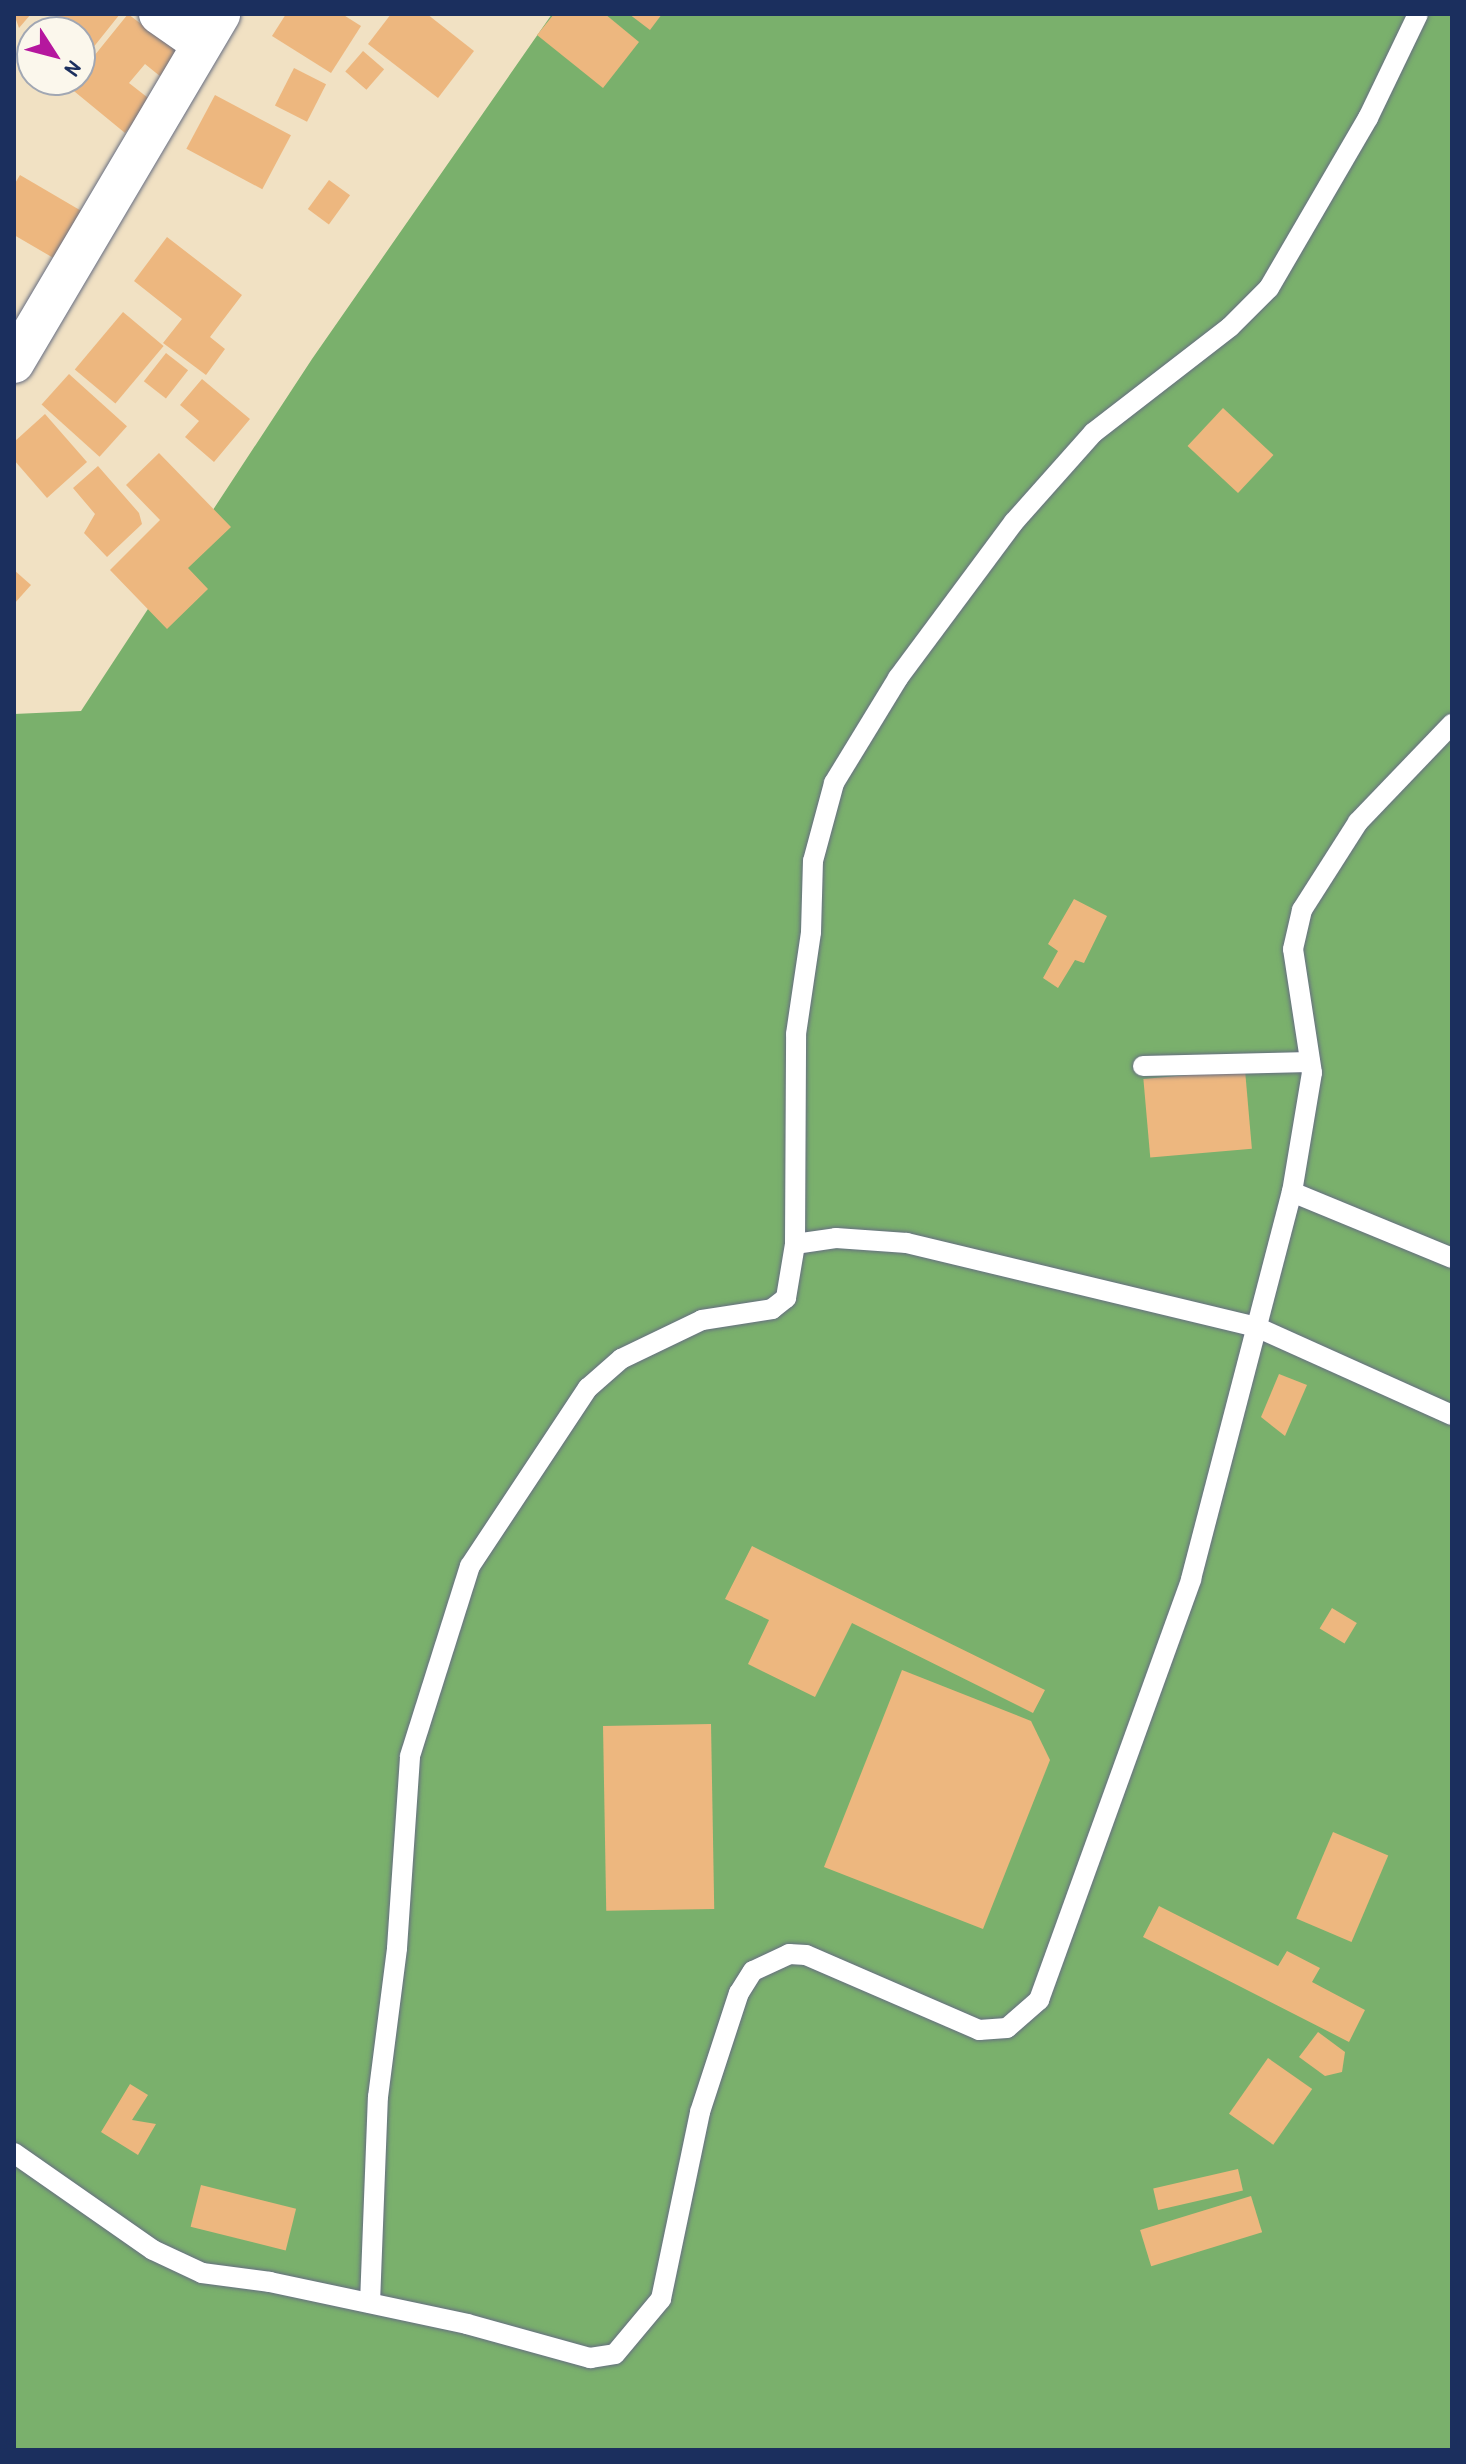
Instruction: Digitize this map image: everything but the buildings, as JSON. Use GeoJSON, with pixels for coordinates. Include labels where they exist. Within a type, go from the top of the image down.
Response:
{"type":"FeatureCollection","features":[{"type":"Feature","properties":{"kind":"street"},"geometry":{"type":"LineString","coordinates":[[14,363],[211,29],[159,14]]}},
{"type":"Feature","properties":{"kind":"lane"},"geometry":{"type":"LineString","coordinates":[[370,2303],[378,2097],[397,1948],[410,1756],[470,1566],[588,1388],[621,1359],[702,1320],[777,1306],[789,1292],[795,1244],[796,1034],[811,932],[813,861],[834,783],[898,678],[1014,522],[1093,433],[1230,327],[1269,288],[1368,118],[1418,14]]}},
{"type":"Feature","properties":{"kind":"lane"},"geometry":{"type":"LineString","coordinates":[[14,2153],[153,2250],[202,2273],[370,2303],[590,2358],[615,2354],[661,2299],[700,2112],[744,1982],[770,1960],[806,1955],[979,2030],[1007,2028],[1039,2000],[1191,1579],[1254,1326],[1292,1192],[1310,1062],[1293,949],[1302,910],[1358,822],[1452,724]]}},
{"type":"Feature","properties":{"kind":"lane"},"geometry":{"type":"LineString","coordinates":[[1143,1066],[1310,1062]]}},
{"type":"Feature","properties":{"kind":"lane"},"geometry":{"type":"LineString","coordinates":[[1292,1192],[1452,1258]]}},
{"type":"Feature","properties":{"kind":"lane"},"geometry":{"type":"LineString","coordinates":[[795,1244],[836,1238],[907,1243],[1254,1326],[1452,1415]]}},
{"type":"Feature","properties":{"kind":"green space"},"geometry":{"type":"Polygon","coordinates":[[[552,14],[1452,14],[1452,2450],[14,2450],[14,714],[81,711],[312,359],[552,14]]]}}]}
